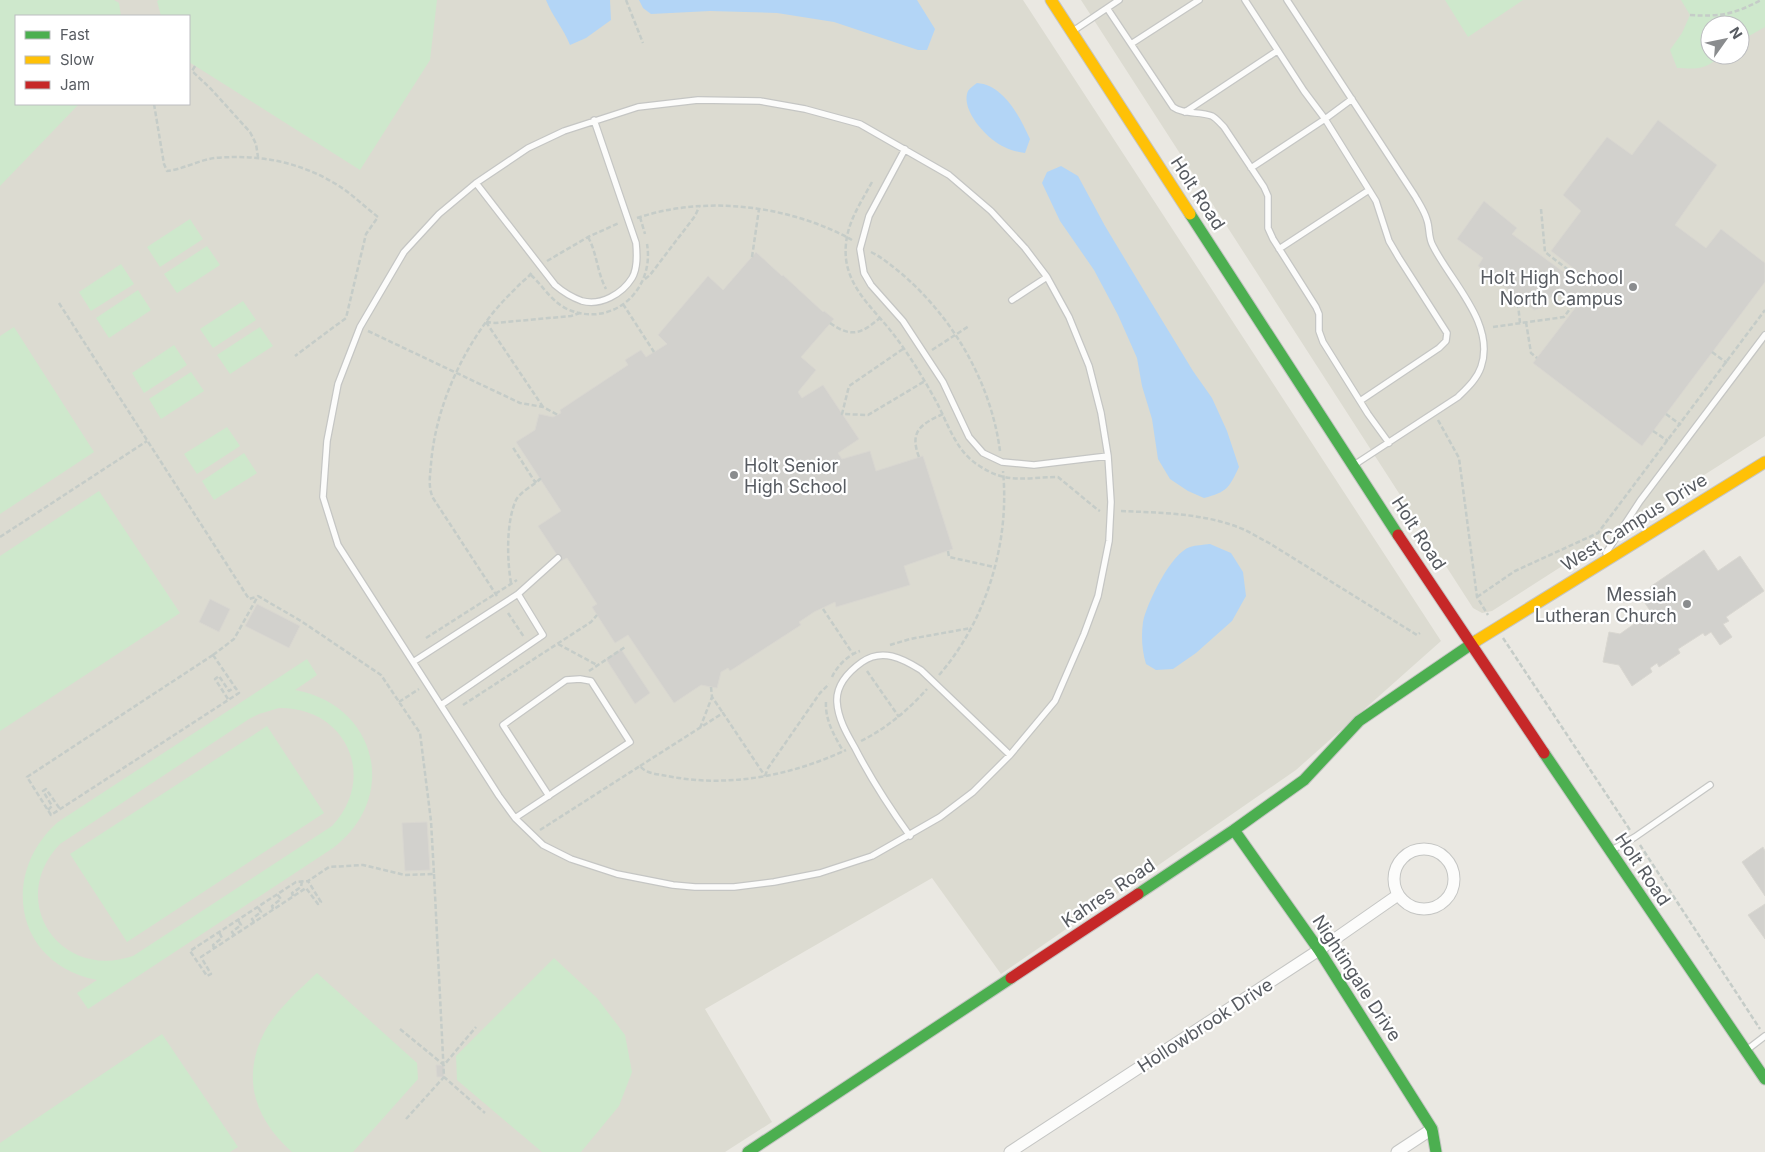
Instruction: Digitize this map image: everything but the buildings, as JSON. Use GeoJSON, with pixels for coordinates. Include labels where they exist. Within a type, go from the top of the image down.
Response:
{"type":"FeatureCollection","features":[{"type":"Feature","properties":{"kind":"street","name":"Holt Road"},"geometry":{"type":"LineString","coordinates":[[1051,0],[1470,644],[1765,1079]]}},
{"type":"Feature","properties":{"kind":"street","name":"West Campus Drive"},"geometry":{"type":"LineString","coordinates":[[1470,644],[1765,462]]}},
{"type":"Feature","properties":{"kind":"street","name":"Kahres Road"},"geometry":{"type":"LineString","coordinates":[[748,1152],[1234,830],[1304,780],[1359,721],[1470,644]]}},
{"type":"Feature","properties":{"kind":"street","name":"Nightingale Drive"},"geometry":{"type":"LineString","coordinates":[[1234,830],[1319,950],[1432,1130],[1436,1152]]}},
{"type":"Feature","properties":{"kind":"street"},"geometry":{"type":"LineString","coordinates":[[1431,849],[1445,857],[1451,865],[1454,884],[1447,899],[1439,906],[1418,909],[1410,906],[1398,895],[1394,884],[1394,871],[1399,860],[1412,850],[1431,849]]}},
{"type":"Feature","properties":{"kind":"street","name":"Hollowbrook Drive"},"geometry":{"type":"LineString","coordinates":[[1010,1152],[1319,950],[1398,895]]}},
{"type":"Feature","properties":{"kind":"street"},"geometry":{"type":"LineString","coordinates":[[1397,1152],[1432,1130]]}},
{"type":"Feature","properties":{"kind":"lane"},"geometry":{"type":"LineString","coordinates":[[1071,32],[1119,0]]}},
{"type":"Feature","properties":{"kind":"lane"},"geometry":{"type":"LineString","coordinates":[[1131,44],[1199,0]]}},
{"type":"Feature","properties":{"kind":"lane"},"geometry":{"type":"LineString","coordinates":[[1245,0],[1369,190],[1379,210],[1389,241],[1447,333],[1446,341],[1439,348],[1360,401]]}},
{"type":"Feature","properties":{"kind":"lane"},"geometry":{"type":"LineString","coordinates":[[1287,0],[1416,196],[1428,220],[1431,243],[1442,264],[1474,312],[1481,330],[1484,348],[1481,367],[1473,382],[1458,397],[1354,465]]}},
{"type":"Feature","properties":{"kind":"lane"},"geometry":{"type":"LineString","coordinates":[[1107,8],[1173,107],[1178,111],[1211,116],[1217,120],[1224,127],[1252,168],[1268,196],[1268,228],[1279,249],[1316,307],[1319,314],[1319,331],[1323,342],[1388,443]]}},
{"type":"Feature","properties":{"kind":"lane"},"geometry":{"type":"LineString","coordinates":[[1184,112],[1277,50]]}},
{"type":"Feature","properties":{"kind":"lane"},"geometry":{"type":"LineString","coordinates":[[1252,168],[1325,120],[1352,98]]}},
{"type":"Feature","properties":{"kind":"lane"},"geometry":{"type":"LineString","coordinates":[[698,100],[760,101],[805,109],[860,124],[905,149],[949,175],[991,211],[1025,248],[1048,277],[1069,317],[1089,366],[1101,413],[1108,456],[1111,502],[1108,541],[1098,596],[1055,701],[1010,755],[973,792],[940,817],[910,836],[872,856],[820,874],[774,882],[695,887],[673,885],[617,874],[571,859],[543,845],[515,818],[338,545],[323,497],[327,441],[338,384],[360,327],[404,252],[439,214],[476,183],[528,148],[564,131],[594,120],[638,107],[698,100]]}},
{"type":"Feature","properties":{"kind":"lane"},"geometry":{"type":"LineString","coordinates":[[476,183],[555,285],[568,295],[584,302],[611,298],[622,290],[632,277],[638,258],[636,243],[629,220],[594,120]]}},
{"type":"Feature","properties":{"kind":"lane"},"geometry":{"type":"LineString","coordinates":[[905,149],[869,216],[860,245],[864,274],[871,285],[903,321],[943,382],[969,437],[983,453],[1002,462],[1034,465],[1108,456]]}},
{"type":"Feature","properties":{"kind":"lane"},"geometry":{"type":"LineString","coordinates":[[1279,249],[1369,190]]}},
{"type":"Feature","properties":{"kind":"lane"},"geometry":{"type":"LineString","coordinates":[[1012,300],[1048,277]]}},
{"type":"Feature","properties":{"kind":"lane"},"geometry":{"type":"LineString","coordinates":[[1602,563],[1606,553],[1640,501],[1765,335]]}},
{"type":"Feature","properties":{"kind":"lane"},"geometry":{"type":"LineString","coordinates":[[413,662],[518,594],[558,558]]}},
{"type":"Feature","properties":{"kind":"lane"},"geometry":{"type":"LineString","coordinates":[[441,705],[543,635],[518,594]]}},
{"type":"Feature","properties":{"kind":"lane"},"geometry":{"type":"LineString","coordinates":[[910,836],[886,803],[840,720],[837,701],[840,686],[849,671],[866,659],[886,654],[904,660],[921,670],[1010,755]]}},
{"type":"Feature","properties":{"kind":"lane"},"geometry":{"type":"LineString","coordinates":[[515,818],[549,796],[630,742],[591,681],[580,679],[566,680],[503,725],[549,796]]}},
{"type":"Feature","properties":{"kind":"lane"},"geometry":{"type":"LineString","coordinates":[[1610,851],[1635,837],[1710,785]]}},
{"type":"Feature","properties":{"kind":"lane"},"geometry":{"type":"LineString","coordinates":[[1746,1050],[1765,1036]]}},
{"type":"Feature","properties":{"kind":"path"},"geometry":{"type":"LineString","coordinates":[[626,0],[643,42]]}},
{"type":"Feature","properties":{"kind":"path"},"geometry":{"type":"LineString","coordinates":[[1690,15],[1713,17],[1742,10],[1761,0]]}},
{"type":"Feature","properties":{"kind":"path"},"geometry":{"type":"LineString","coordinates":[[195,66],[192,71],[250,132],[256,144],[258,157]]}},
{"type":"Feature","properties":{"kind":"path"},"geometry":{"type":"LineString","coordinates":[[154,105],[164,164],[167,171],[213,158],[258,157],[283,161],[309,170],[340,187],[378,217],[366,234],[345,320],[296,356]]}},
{"type":"Feature","properties":{"kind":"path"},"geometry":{"type":"LineString","coordinates":[[537,657],[438,507],[429,487],[433,445],[444,402],[456,373],[486,322],[498,306],[531,275],[533,270],[610,226],[640,217],[683,208],[729,206],[759,210],[813,223],[840,234],[878,256],[910,281],[933,305],[968,354],[985,392],[998,436],[1002,462],[1002,532],[986,593],[964,641],[933,682],[899,717],[875,734],[853,746],[799,769],[735,780],[694,780],[647,772],[640,766]]}},
{"type":"Feature","properties":{"kind":"path"},"geometry":{"type":"LineString","coordinates":[[531,275],[555,302],[580,313],[600,313],[624,304],[650,275],[695,216],[699,207]]}},
{"type":"Feature","properties":{"kind":"path"},"geometry":{"type":"LineString","coordinates":[[1541,209],[1545,252],[1575,275]]}},
{"type":"Feature","properties":{"kind":"path"},"geometry":{"type":"LineString","coordinates":[[752,257],[759,210]]}},
{"type":"Feature","properties":{"kind":"path"},"geometry":{"type":"LineString","coordinates":[[640,217],[647,240],[649,255],[645,279]]}},
{"type":"Feature","properties":{"kind":"path"},"geometry":{"type":"LineString","coordinates":[[1493,327],[1564,317],[1579,297]]}},
{"type":"Feature","properties":{"kind":"path"},"geometry":{"type":"LineString","coordinates":[[1520,323],[1518,304],[1522,300]]}},
{"type":"Feature","properties":{"kind":"path"},"geometry":{"type":"LineString","coordinates":[[59,303],[249,600],[258,596]]}},
{"type":"Feature","properties":{"kind":"path"},"geometry":{"type":"LineString","coordinates":[[1478,597],[1515,571],[1598,533],[1765,310]]}},
{"type":"Feature","properties":{"kind":"path"},"geometry":{"type":"LineString","coordinates":[[486,322],[572,316],[580,313]]}},
{"type":"Feature","properties":{"kind":"path"},"geometry":{"type":"LineString","coordinates":[[830,323],[839,329],[851,333],[869,327],[880,318]]}},
{"type":"Feature","properties":{"kind":"path"},"geometry":{"type":"LineString","coordinates":[[345,320],[520,403],[542,407],[558,415]]}},
{"type":"Feature","properties":{"kind":"path"},"geometry":{"type":"LineString","coordinates":[[486,322],[542,407]]}},
{"type":"Feature","properties":{"kind":"path"},"geometry":{"type":"LineString","coordinates":[[1526,322],[1531,353],[1537,358]]}},
{"type":"Feature","properties":{"kind":"path"},"geometry":{"type":"LineString","coordinates":[[913,362],[969,326]]}},
{"type":"Feature","properties":{"kind":"path"},"geometry":{"type":"LineString","coordinates":[[904,349],[849,386],[842,414],[868,415],[925,381]]}},
{"type":"Feature","properties":{"kind":"path"},"geometry":{"type":"LineString","coordinates":[[1712,352],[1727,363]]}},
{"type":"Feature","properties":{"kind":"path"},"geometry":{"type":"LineString","coordinates":[[918,457],[915,440],[918,431],[925,423],[942,414]]}},
{"type":"Feature","properties":{"kind":"path"},"geometry":{"type":"LineString","coordinates":[[1433,414],[1459,458],[1478,597],[1496,627]]}},
{"type":"Feature","properties":{"kind":"path"},"geometry":{"type":"LineString","coordinates":[[1666,414],[1680,425]]}},
{"type":"Feature","properties":{"kind":"path"},"geometry":{"type":"LineString","coordinates":[[1653,431],[1668,441]]}},
{"type":"Feature","properties":{"kind":"path"},"geometry":{"type":"LineString","coordinates":[[0,537],[147,441]]}},
{"type":"Feature","properties":{"kind":"path"},"geometry":{"type":"LineString","coordinates":[[511,583],[508,566],[510,522],[517,498],[540,479],[535,482],[512,446]]}},
{"type":"Feature","properties":{"kind":"path"},"geometry":{"type":"LineString","coordinates":[[948,551],[950,557],[994,568]]}},
{"type":"Feature","properties":{"kind":"path"},"geometry":{"type":"LineString","coordinates":[[426,638],[518,580]]}},
{"type":"Feature","properties":{"kind":"path"},"geometry":{"type":"LineString","coordinates":[[213,655],[239,693],[51,815],[27,777],[213,655],[234,639],[258,596]]}},
{"type":"Feature","properties":{"kind":"path"},"geometry":{"type":"LineString","coordinates":[[258,596],[301,621],[381,675],[420,733],[431,821],[444,1077],[406,1119]]}},
{"type":"Feature","properties":{"kind":"path"},"geometry":{"type":"LineString","coordinates":[[823,608],[853,654]]}},
{"type":"Feature","properties":{"kind":"path"},"geometry":{"type":"LineString","coordinates":[[463,706],[591,622],[597,615]]}},
{"type":"Feature","properties":{"kind":"path"},"geometry":{"type":"LineString","coordinates":[[894,646],[887,646],[910,639],[971,628]]}},
{"type":"Feature","properties":{"kind":"path"},"geometry":{"type":"LineString","coordinates":[[1417,634],[1420,637]]}},
{"type":"Feature","properties":{"kind":"path"},"geometry":{"type":"LineString","coordinates":[[558,644],[597,665]]}},
{"type":"Feature","properties":{"kind":"path"},"geometry":{"type":"LineString","coordinates":[[589,670],[625,647]]}},
{"type":"Feature","properties":{"kind":"path"},"geometry":{"type":"LineString","coordinates":[[765,776],[773,760],[820,693],[829,684],[840,665],[853,654],[862,650]]}},
{"type":"Feature","properties":{"kind":"path"},"geometry":{"type":"LineString","coordinates":[[934,670],[939,674]]}},
{"type":"Feature","properties":{"kind":"path"},"geometry":{"type":"LineString","coordinates":[[867,671],[899,717]]}},
{"type":"Feature","properties":{"kind":"path"},"geometry":{"type":"LineString","coordinates":[[228,699],[215,679],[219,676],[229,691],[235,687]]}},
{"type":"Feature","properties":{"kind":"path"},"geometry":{"type":"LineString","coordinates":[[399,702],[427,683]]}},
{"type":"Feature","properties":{"kind":"path"},"geometry":{"type":"LineString","coordinates":[[829,684],[826,702],[827,717],[843,751]]}},
{"type":"Feature","properties":{"kind":"path"},"geometry":{"type":"LineString","coordinates":[[700,728],[712,697],[711,687]]}},
{"type":"Feature","properties":{"kind":"path"},"geometry":{"type":"LineString","coordinates":[[712,697],[765,776]]}},
{"type":"Feature","properties":{"kind":"path"},"geometry":{"type":"LineString","coordinates":[[533,835],[723,713]]}},
{"type":"Feature","properties":{"kind":"path"},"geometry":{"type":"LineString","coordinates":[[48,810],[52,806],[42,791],[46,789],[60,809]]}},
{"type":"Feature","properties":{"kind":"path"},"geometry":{"type":"LineString","coordinates":[[308,881],[321,902],[318,904],[306,888],[273,909],[201,957],[211,974],[207,976],[190,951],[296,882],[308,881],[329,867],[363,865],[405,875],[434,874]]}},
{"type":"Feature","properties":{"kind":"path"},"geometry":{"type":"LineString","coordinates":[[294,896],[292,893],[300,887],[302,882]]}},
{"type":"Feature","properties":{"kind":"path"},"geometry":{"type":"LineString","coordinates":[[273,909],[272,906],[281,899],[277,894]]}},
{"type":"Feature","properties":{"kind":"path"},"geometry":{"type":"LineString","coordinates":[[254,922],[252,919],[261,912],[258,907]]}},
{"type":"Feature","properties":{"kind":"path"},"geometry":{"type":"LineString","coordinates":[[234,935],[232,932],[242,925],[238,920]]}},
{"type":"Feature","properties":{"kind":"path"},"geometry":{"type":"LineString","coordinates":[[214,948],[213,945],[222,938],[218,932]]}},
{"type":"Feature","properties":{"kind":"path"},"geometry":{"type":"LineString","coordinates":[[444,1065],[476,1027]]}},
{"type":"Feature","properties":{"kind":"path"},"geometry":{"type":"LineString","coordinates":[[400,1029],[444,1065]]}},
{"type":"Feature","properties":{"kind":"path"},"geometry":{"type":"LineString","coordinates":[[444,1077],[484,1113]]}},
{"type":"Feature","properties":{"kind":"shaded area"},"geometry":{"type":"Polygon","coordinates":[[[0,0],[1023,0],[1441,641],[1296,770],[1001,974],[932,878],[705,1009],[772,1122],[725,1152],[0,1152],[0,0]]]}},
{"type":"Feature","properties":{"kind":"shaded area"},"geometry":{"type":"Polygon","coordinates":[[[1081,0],[1765,0],[1765,436],[1492,611],[1482,613],[1473,608],[1081,0]]]}},
{"type":"Feature","properties":{"kind":"green space"},"geometry":{"type":"Polygon","coordinates":[[[0,0],[114,0],[119,3],[121,15],[15,15],[15,105],[78,105],[0,186],[0,0]]]}},
{"type":"Feature","properties":{"kind":"green space"},"geometry":{"type":"Polygon","coordinates":[[[437,0],[430,60],[360,170],[190,63],[190,15],[161,15],[157,1],[437,0]]]}},
{"type":"Feature","properties":{"kind":"green space"},"geometry":{"type":"Polygon","coordinates":[[[1445,0],[1523,0],[1468,37],[1445,0]]]}},
{"type":"Feature","properties":{"kind":"green space"},"geometry":{"type":"Polygon","coordinates":[[[1681,0],[1765,0],[1765,27],[1750,35],[1750,15],[1700,15],[1700,65],[1708,65],[1701,68],[1677,68],[1670,50],[1682,33],[1690,15],[1681,0]]]}},
{"type":"Feature","properties":{"kind":"green space"},"geometry":{"type":"Polygon","coordinates":[[[190,219],[203,239],[160,267],[147,247],[190,219]]]}},
{"type":"Feature","properties":{"kind":"green space"},"geometry":{"type":"Polygon","coordinates":[[[207,246],[220,265],[177,293],[164,274],[207,246]]]}},
{"type":"Feature","properties":{"kind":"green space"},"geometry":{"type":"Polygon","coordinates":[[[121,264],[134,284],[91,311],[79,292],[121,264]]]}},
{"type":"Feature","properties":{"kind":"green space"},"geometry":{"type":"Polygon","coordinates":[[[138,290],[151,310],[109,338],[96,318],[138,290]]]}},
{"type":"Feature","properties":{"kind":"green space"},"geometry":{"type":"Polygon","coordinates":[[[243,301],[256,320],[213,348],[200,329],[243,301]]]}},
{"type":"Feature","properties":{"kind":"green space"},"geometry":{"type":"Polygon","coordinates":[[[14,327],[94,452],[0,514],[0,336],[14,327]]]}},
{"type":"Feature","properties":{"kind":"green space"},"geometry":{"type":"Polygon","coordinates":[[[260,327],[273,346],[230,374],[217,355],[260,327]]]}},
{"type":"Feature","properties":{"kind":"green space"},"geometry":{"type":"Polygon","coordinates":[[[174,345],[187,365],[144,393],[132,373],[174,345]]]}},
{"type":"Feature","properties":{"kind":"green space"},"geometry":{"type":"Polygon","coordinates":[[[191,372],[204,391],[161,419],[149,399],[191,372]]]}},
{"type":"Feature","properties":{"kind":"green space"},"geometry":{"type":"Polygon","coordinates":[[[227,427],[240,446],[197,474],[184,454],[227,427]]]}},
{"type":"Feature","properties":{"kind":"green space"},"geometry":{"type":"Polygon","coordinates":[[[244,453],[257,473],[214,500],[202,481],[244,453]]]}},
{"type":"Feature","properties":{"kind":"green space"},"geometry":{"type":"Polygon","coordinates":[[[99,491],[180,613],[0,731],[0,556],[99,491]]]}},
{"type":"Feature","properties":{"kind":"green space"},"geometry":{"type":"Polygon","coordinates":[[[307,659],[317,675],[295,690],[323,699],[345,714],[361,733],[370,756],[372,780],[367,804],[354,827],[333,848],[88,1009],[77,993],[97,980],[69,971],[48,956],[33,936],[25,914],[23,890],[28,866],[40,843],[58,822],[307,659]],[[279,708],[249,719],[60,844],[45,866],[38,889],[40,911],[49,930],[63,946],[83,957],[106,961],[133,956],[332,826],[346,807],[353,787],[353,767],[348,748],[337,732],[322,719],[302,711],[279,708]]]}},
{"type":"Feature","properties":{"kind":"green space"},"geometry":{"type":"Polygon","coordinates":[[[267,726],[324,813],[127,942],[70,854],[267,726]]]}},
{"type":"Feature","properties":{"kind":"green space"},"geometry":{"type":"Polygon","coordinates":[[[554,958],[597,998],[625,1035],[632,1072],[619,1106],[581,1152],[542,1152],[457,1080],[456,1056],[554,958]]]}},
{"type":"Feature","properties":{"kind":"green space"},"geometry":{"type":"Polygon","coordinates":[[[317,973],[417,1063],[418,1079],[353,1152],[292,1152],[269,1126],[261,1112],[256,1097],[253,1082],[253,1066],[264,1033],[281,1009],[317,973]]]}},
{"type":"Feature","properties":{"kind":"green space"},"geometry":{"type":"Polygon","coordinates":[[[162,1034],[238,1147],[230,1152],[0,1152],[0,1143],[162,1034]]]}},
{"type":"Feature","properties":{"kind":"water"},"geometry":{"type":"Polygon","coordinates":[[[546,0],[610,0],[611,20],[586,38],[570,45],[546,0]]]}},
{"type":"Feature","properties":{"kind":"water"},"geometry":{"type":"Polygon","coordinates":[[[639,0],[917,0],[935,29],[927,50],[918,50],[834,22],[777,13],[710,11],[651,14],[643,8],[639,0]]]}},
{"type":"Feature","properties":{"kind":"water"},"geometry":{"type":"Polygon","coordinates":[[[977,83],[987,85],[995,90],[1003,96],[1016,112],[1030,139],[1025,153],[1012,150],[997,143],[988,136],[973,118],[967,104],[967,97],[968,91],[977,83]]]}},
{"type":"Feature","properties":{"kind":"water"},"geometry":{"type":"Polygon","coordinates":[[[1061,166],[1078,176],[1105,226],[1146,294],[1193,371],[1212,398],[1227,431],[1239,467],[1230,484],[1218,494],[1204,498],[1188,491],[1170,479],[1158,459],[1152,419],[1142,386],[1137,358],[1118,315],[1094,270],[1060,221],[1042,183],[1047,172],[1061,166]]]}},
{"type":"Feature","properties":{"kind":"water"},"geometry":{"type":"Polygon","coordinates":[[[1210,544],[1231,553],[1243,572],[1246,596],[1232,621],[1196,653],[1173,669],[1156,670],[1146,664],[1142,643],[1143,622],[1149,603],[1168,568],[1183,551],[1192,546],[1210,544]]]}},
{"type":"Feature","properties":{"kind":"traffic: fast"},"geometry":{"type":"LineString","coordinates":[[1190,214],[1398,535]]}},
{"type":"Feature","properties":{"kind":"traffic: fast"},"geometry":{"type":"LineString","coordinates":[[1138,894],[1234,830],[1304,780],[1359,721],[1476,641]]}},
{"type":"Feature","properties":{"kind":"traffic: fast"},"geometry":{"type":"LineString","coordinates":[[1544,753],[1765,1079]]}},
{"type":"Feature","properties":{"kind":"traffic: fast"},"geometry":{"type":"LineString","coordinates":[[1234,830],[1319,950],[1432,1129],[1436,1152]]}},
{"type":"Feature","properties":{"kind":"traffic: fast"},"geometry":{"type":"LineString","coordinates":[[748,1152],[1011,978]]}},
{"type":"Feature","properties":{"kind":"traffic: slow"},"geometry":{"type":"LineString","coordinates":[[1051,0],[1190,214]]}},
{"type":"Feature","properties":{"kind":"traffic: slow"},"geometry":{"type":"LineString","coordinates":[[1476,641],[1765,462]]}},
{"type":"Feature","properties":{"kind":"traffic: jam"},"geometry":{"type":"LineString","coordinates":[[1398,535],[1544,753]]}},
{"type":"Feature","properties":{"kind":"traffic: jam"},"geometry":{"type":"LineString","coordinates":[[1011,978],[1138,894]]}},
{"type":"Feature","properties":{"kind":"place","name":"Holt High School North Campus"},"geometry":{"type":"Point","coordinates":[1633,287]}},
{"type":"Feature","properties":{"kind":"place","name":"Holt Senior High School"},"geometry":{"type":"Point","coordinates":[734,475]}},
{"type":"Feature","properties":{"kind":"place","name":"Messiah Lutheran Church"},"geometry":{"type":"Point","coordinates":[1687,604]}}]}
